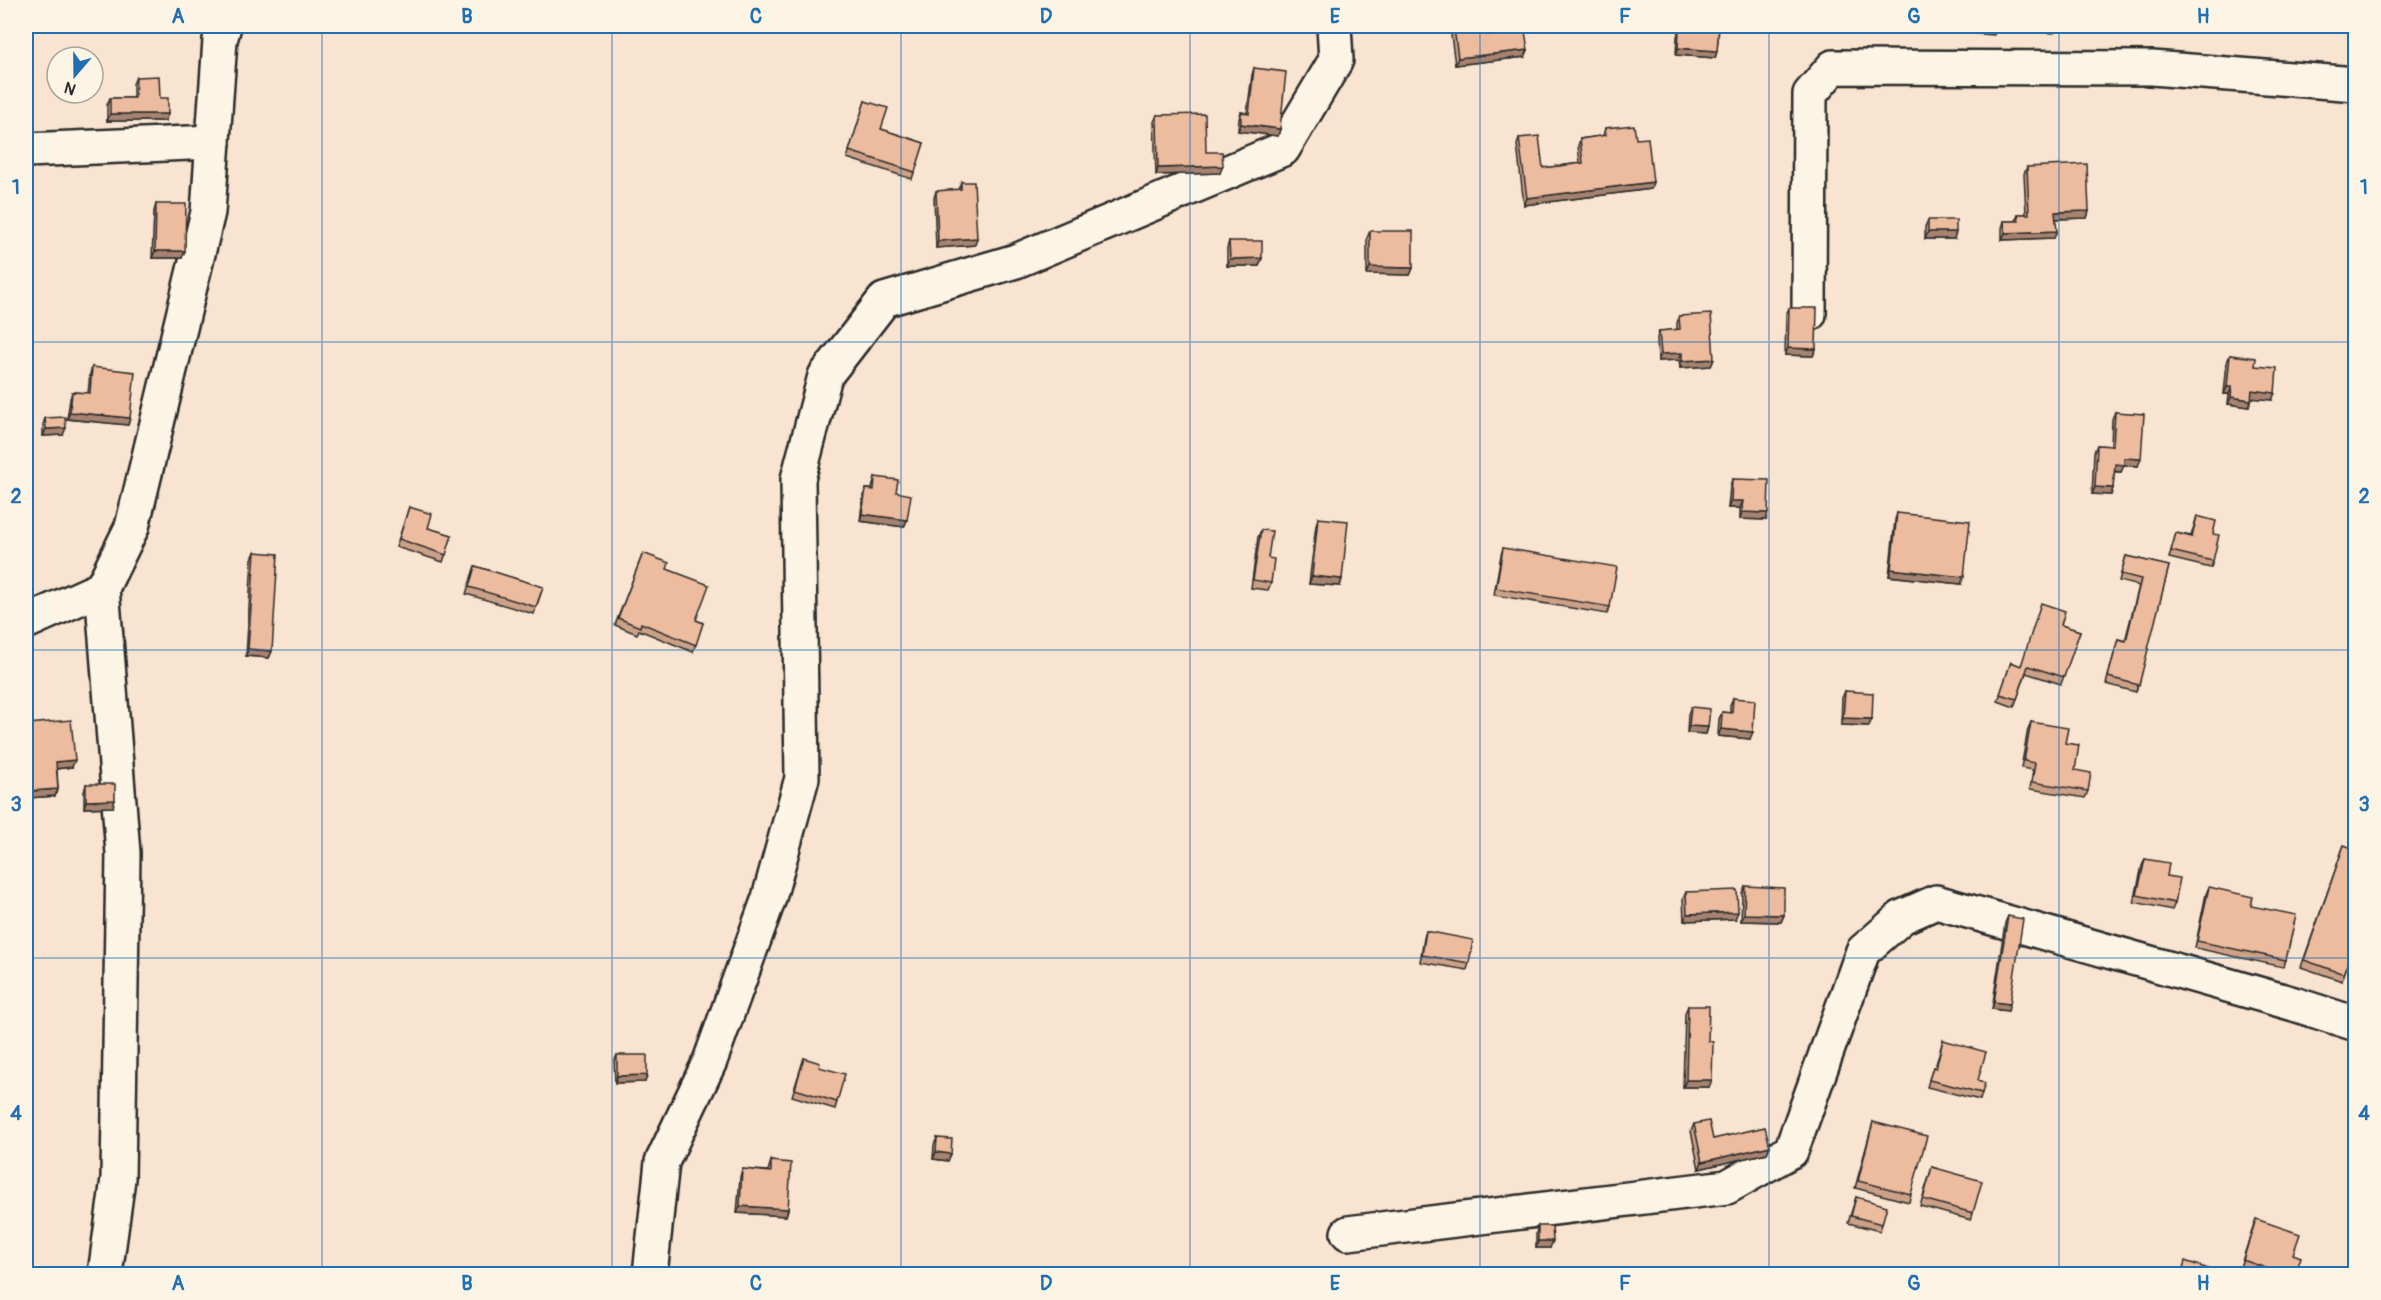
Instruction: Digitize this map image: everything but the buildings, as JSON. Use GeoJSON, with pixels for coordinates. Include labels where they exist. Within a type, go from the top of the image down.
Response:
{"type":"FeatureCollection","features":[{"type":"Feature","properties":{"kind":"street"},"geometry":{"type":"LineString","coordinates":[[105,1275],[118,1179],[123,853],[102,588],[132,527],[208,212],[220,40],[224,26]]}},
{"type":"Feature","properties":{"kind":"street"},"geometry":{"type":"LineString","coordinates":[[650,1275],[662,1162],[714,1050],[769,898],[802,778],[798,479],[825,376],[884,300],[1016,261],[1283,149],[1336,60],[1334,26]]}},
{"type":"Feature","properties":{"kind":"street"},"geometry":{"type":"LineString","coordinates":[[1809,314],[1810,94],[1833,67],[2152,68],[2355,84]]}},
{"type":"Feature","properties":{"kind":"street"},"geometry":{"type":"LineString","coordinates":[[26,150],[213,142]]}},
{"type":"Feature","properties":{"kind":"street"},"geometry":{"type":"LineString","coordinates":[[26,622],[102,588]]}},
{"type":"Feature","properties":{"kind":"street"},"geometry":{"type":"LineString","coordinates":[[1348,1233],[1727,1187],[1737,1182],[1791,1151],[1863,951],[1902,917],[1936,902],[2294,1004],[2355,1024]]}}]}
